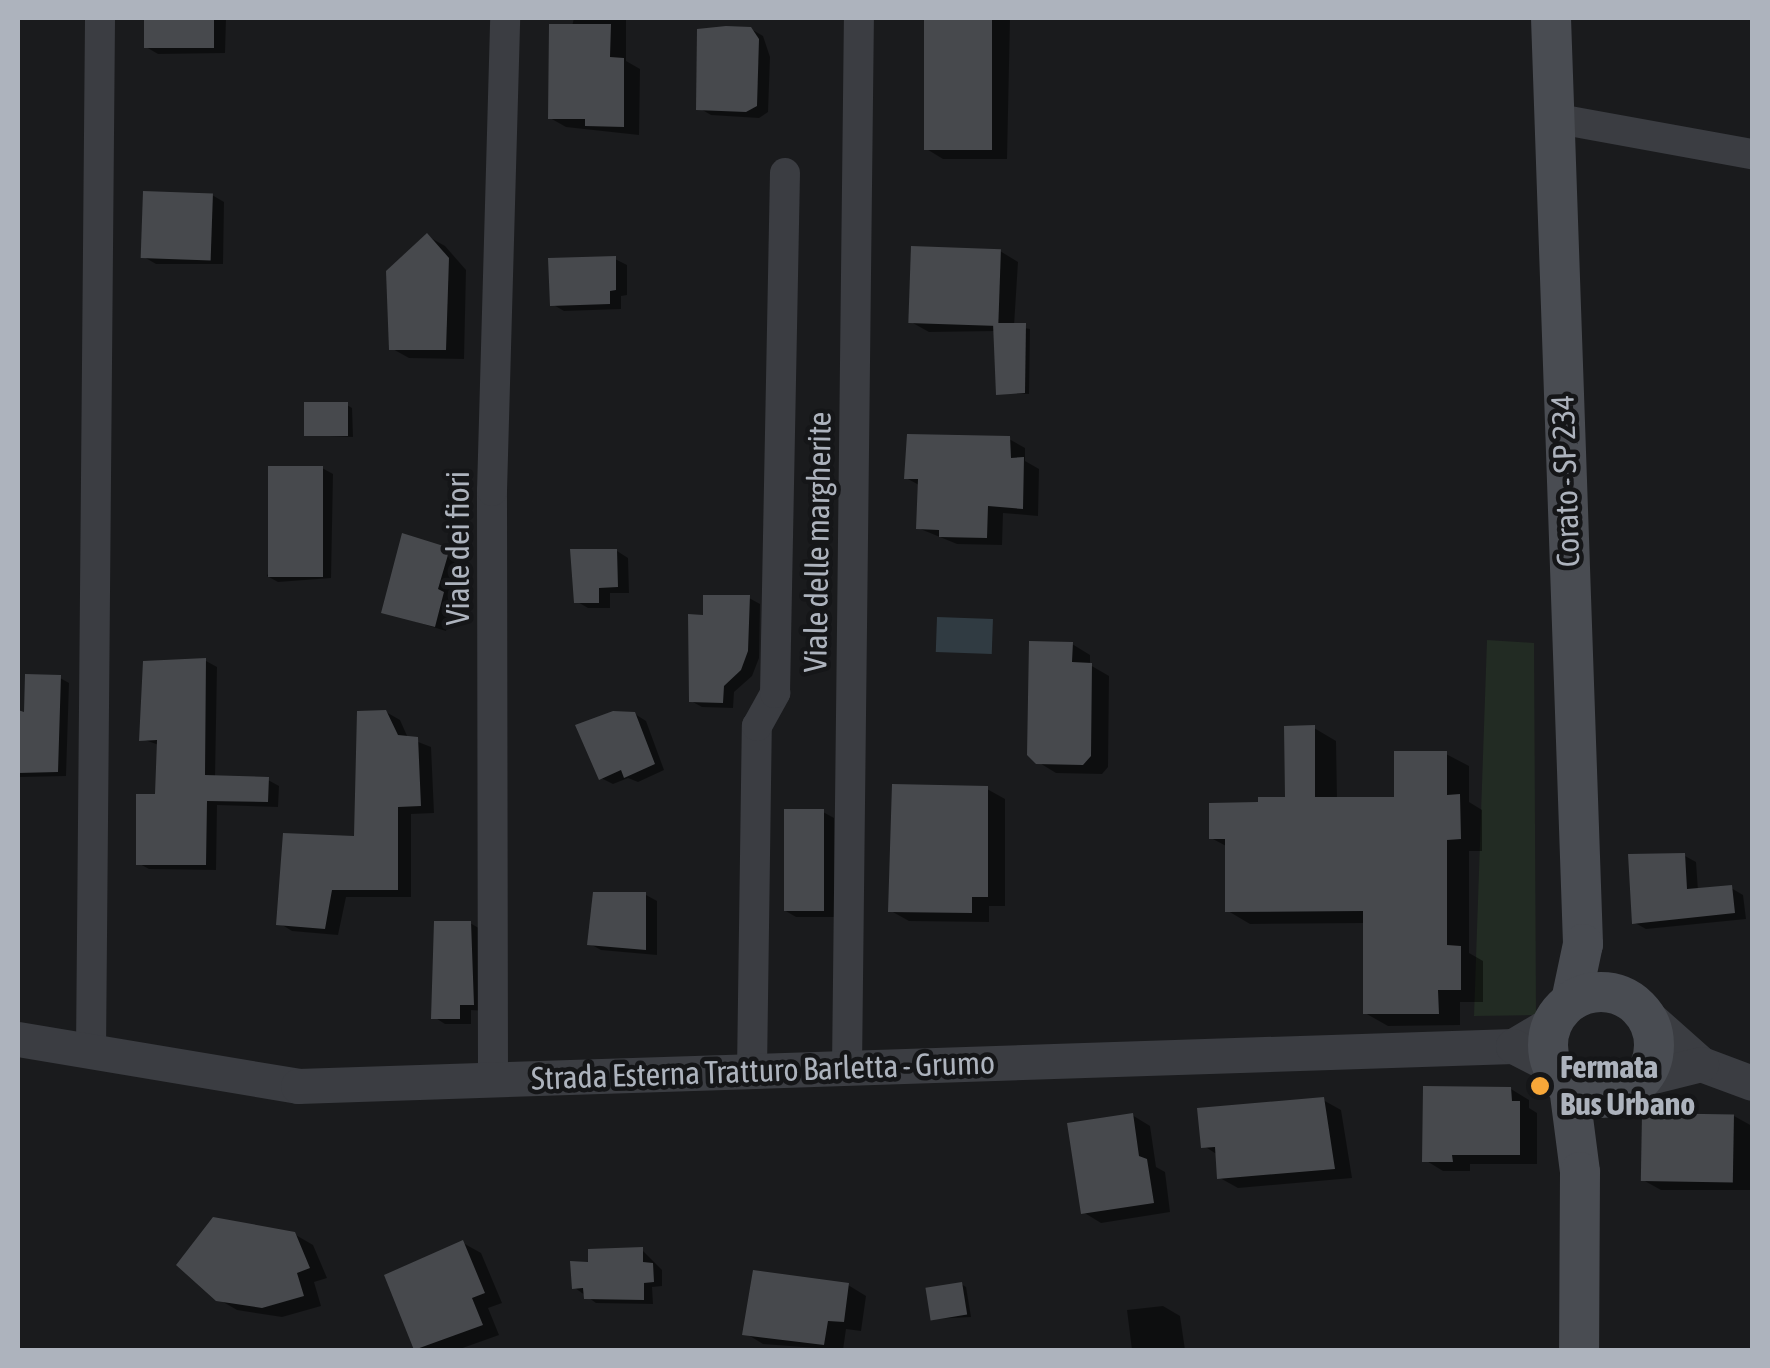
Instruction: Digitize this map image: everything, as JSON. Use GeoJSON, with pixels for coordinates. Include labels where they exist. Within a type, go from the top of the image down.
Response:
{"type":"FeatureCollection","features":[{"type":"Feature","properties":{"kind":"main road","name":"Corato - SP 234"},"geometry":{"type":"LineString","coordinates":[[1551,18],[1583,944],[1561,1012],[1548,1037],[1580,1172],[1578,1350]]}},
{"type":"Feature","properties":{"kind":"main road"},"geometry":{"type":"LineString","coordinates":[[1583,944],[1634,1006]]}},
{"type":"Feature","properties":{"kind":"main road"},"geometry":{"type":"LineString","coordinates":[[1561,1012],[1604,991],[1634,1006]]}},
{"type":"Feature","properties":{"kind":"main road","name":"Corato - SP 234"},"geometry":{"type":"LineString","coordinates":[[1580,1172],[1654,1048],[1634,1006]]}},
{"type":"Feature","properties":{"kind":"main road"},"geometry":{"type":"LineString","coordinates":[[1560,1076],[1594,1097],[1631,1087]]}},
{"type":"Feature","properties":{"kind":"street"},"geometry":{"type":"LineString","coordinates":[[90,1051],[100,18]]}},
{"type":"Feature","properties":{"kind":"street","name":"Viale dei fiori"},"geometry":{"type":"LineString","coordinates":[[493,1080],[492,492],[505,18]]}},
{"type":"Feature","properties":{"kind":"street","name":"Viale delle margherite"},"geometry":{"type":"LineString","coordinates":[[848,1068],[860,18]]}},
{"type":"Feature","properties":{"kind":"street"},"geometry":{"type":"LineString","coordinates":[[1554,118],[1752,154]]}},
{"type":"Feature","properties":{"kind":"street"},"geometry":{"type":"LineString","coordinates":[[752,1071],[756,726],[774,694],[785,173]]}},
{"type":"Feature","properties":{"kind":"street"},"geometry":{"type":"LineString","coordinates":[[1634,1006],[1701,1064],[1752,1082]]}},
{"type":"Feature","properties":{"kind":"street","name":"Strada Esterna Tratturo Barletta - Grumo"},"geometry":{"type":"LineString","coordinates":[[18,1039],[298,1086],[1513,1046],[1561,1012]]}},
{"type":"Feature","properties":{"kind":"street","name":"Strada Esterna Tratturo Barletta - Grumo"},"geometry":{"type":"LineString","coordinates":[[1513,1046],[1560,1076]]}},
{"type":"Feature","properties":{"kind":"street"},"geometry":{"type":"LineString","coordinates":[[1631,1087],[1701,1064]]}},
{"type":"Feature","properties":{"kind":"shaded area"},"geometry":{"type":"Polygon","coordinates":[[[937,617],[993,619],[992,654],[936,652],[937,617]]]}},
{"type":"Feature","properties":{"kind":"shaded area"},"geometry":{"type":"Polygon","coordinates":[[[1487,640],[1534,643],[1536,1015],[1474,1016],[1487,640]]]}},
{"type":"Feature","properties":{"kind":"building"},"geometry":{"type":"Polygon","coordinates":[[[144,18],[214,18],[214,48],[144,48],[144,18]]]}},
{"type":"Feature","properties":{"kind":"building"},"geometry":{"type":"Polygon","coordinates":[[[924,18],[992,18],[992,150],[924,150],[924,18]]]}},
{"type":"Feature","properties":{"kind":"building"},"geometry":{"type":"Polygon","coordinates":[[[549,24],[611,24],[610,57],[624,58],[624,127],[585,126],[585,119],[548,119],[549,24]]]}},
{"type":"Feature","properties":{"kind":"building"},"geometry":{"type":"Polygon","coordinates":[[[751,27],[759,39],[757,106],[746,112],[696,110],[697,29],[751,27]]]}},
{"type":"Feature","properties":{"kind":"building"},"geometry":{"type":"Polygon","coordinates":[[[143,191],[213,193],[211,260],[141,258],[143,191]]]}},
{"type":"Feature","properties":{"kind":"building"},"geometry":{"type":"Polygon","coordinates":[[[427,233],[449,258],[446,350],[389,350],[386,271],[427,233]]]}},
{"type":"Feature","properties":{"kind":"building"},"geometry":{"type":"Polygon","coordinates":[[[911,246],[1001,249],[998,326],[908,323],[911,246]]]}},
{"type":"Feature","properties":{"kind":"building"},"geometry":{"type":"Polygon","coordinates":[[[616,256],[616,290],[610,291],[610,304],[550,306],[548,258],[616,256]]]}},
{"type":"Feature","properties":{"kind":"building"},"geometry":{"type":"Polygon","coordinates":[[[993,323],[1026,323],[1025,393],[996,395],[993,323]]]}},
{"type":"Feature","properties":{"kind":"building"},"geometry":{"type":"Polygon","coordinates":[[[304,402],[348,402],[348,436],[304,436],[304,402]]]}},
{"type":"Feature","properties":{"kind":"building"},"geometry":{"type":"Polygon","coordinates":[[[907,434],[1010,436],[1011,458],[1024,457],[1023,509],[988,506],[987,538],[939,537],[939,530],[916,529],[918,479],[904,479],[907,434]]]}},
{"type":"Feature","properties":{"kind":"building"},"geometry":{"type":"Polygon","coordinates":[[[268,466],[323,466],[323,577],[268,577],[268,466]]]}},
{"type":"Feature","properties":{"kind":"building"},"geometry":{"type":"Polygon","coordinates":[[[402,533],[450,548],[438,589],[444,592],[435,627],[381,613],[402,533]]]}},
{"type":"Feature","properties":{"kind":"building"},"geometry":{"type":"Polygon","coordinates":[[[570,549],[617,549],[618,587],[599,588],[599,603],[574,603],[570,549]]]}},
{"type":"Feature","properties":{"kind":"building"},"geometry":{"type":"Polygon","coordinates":[[[703,595],[750,595],[748,651],[741,670],[724,686],[723,703],[689,702],[688,614],[703,615],[703,595]]]}},
{"type":"Feature","properties":{"kind":"building"},"geometry":{"type":"Polygon","coordinates":[[[1029,641],[1073,642],[1072,662],[1092,663],[1091,756],[1083,765],[1036,764],[1027,755],[1029,641]]]}},
{"type":"Feature","properties":{"kind":"building"},"geometry":{"type":"Polygon","coordinates":[[[206,658],[205,775],[269,777],[268,802],[207,801],[206,865],[136,865],[136,794],[155,794],[157,740],[139,741],[143,661],[206,658]]]}},
{"type":"Feature","properties":{"kind":"building"},"geometry":{"type":"Polygon","coordinates":[[[25,674],[61,675],[58,772],[18,773],[18,710],[24,712],[25,674]]]}},
{"type":"Feature","properties":{"kind":"building"},"geometry":{"type":"Polygon","coordinates":[[[386,710],[398,735],[418,737],[421,806],[398,807],[398,890],[332,890],[325,929],[276,925],[283,833],[354,836],[357,711],[386,710]]]}},
{"type":"Feature","properties":{"kind":"building"},"geometry":{"type":"Polygon","coordinates":[[[613,711],[635,712],[655,764],[624,778],[621,770],[599,780],[575,725],[613,711]]]}},
{"type":"Feature","properties":{"kind":"building"},"geometry":{"type":"Polygon","coordinates":[[[1315,725],[1315,797],[1394,797],[1394,751],[1447,751],[1447,795],[1460,794],[1461,839],[1447,840],[1447,945],[1461,946],[1461,990],[1438,990],[1439,1014],[1363,1014],[1363,911],[1225,912],[1225,839],[1209,839],[1209,803],[1285,797],[1284,726],[1315,725]]]}},
{"type":"Feature","properties":{"kind":"building"},"geometry":{"type":"Polygon","coordinates":[[[892,784],[988,786],[988,897],[972,897],[972,913],[888,912],[892,784]]]}},
{"type":"Feature","properties":{"kind":"building"},"geometry":{"type":"Polygon","coordinates":[[[784,809],[824,809],[824,911],[784,911],[784,809]]]}},
{"type":"Feature","properties":{"kind":"building"},"geometry":{"type":"Polygon","coordinates":[[[1685,853],[1687,889],[1732,885],[1735,913],[1632,924],[1628,854],[1685,853]]]}},
{"type":"Feature","properties":{"kind":"building"},"geometry":{"type":"Polygon","coordinates":[[[593,892],[646,892],[646,950],[587,945],[593,892]]]}},
{"type":"Feature","properties":{"kind":"building"},"geometry":{"type":"Polygon","coordinates":[[[434,921],[471,921],[474,1005],[460,1005],[460,1019],[431,1019],[434,921]]]}},
{"type":"Feature","properties":{"kind":"building"},"geometry":{"type":"Polygon","coordinates":[[[1423,1086],[1511,1087],[1512,1101],[1520,1101],[1520,1155],[1452,1155],[1453,1162],[1422,1162],[1423,1086]]]}},
{"type":"Feature","properties":{"kind":"building"},"geometry":{"type":"Polygon","coordinates":[[[1324,1097],[1335,1169],[1217,1179],[1215,1147],[1201,1148],[1197,1108],[1324,1097]]]}},
{"type":"Feature","properties":{"kind":"building"},"geometry":{"type":"Polygon","coordinates":[[[1133,1113],[1139,1156],[1147,1159],[1154,1203],[1081,1214],[1067,1123],[1133,1113]]]}},
{"type":"Feature","properties":{"kind":"building"},"geometry":{"type":"Polygon","coordinates":[[[1642,1113],[1734,1115],[1733,1183],[1641,1181],[1642,1113]]]}},
{"type":"Feature","properties":{"kind":"building"},"geometry":{"type":"Polygon","coordinates":[[[213,1217],[295,1232],[310,1268],[297,1273],[304,1296],[262,1308],[216,1301],[176,1265],[213,1217]]]}},
{"type":"Feature","properties":{"kind":"building"},"geometry":{"type":"Polygon","coordinates":[[[463,1240],[485,1293],[472,1298],[483,1325],[414,1350],[384,1275],[463,1240]]]}},
{"type":"Feature","properties":{"kind":"building"},"geometry":{"type":"Polygon","coordinates":[[[643,1247],[643,1262],[653,1263],[654,1282],[644,1283],[644,1300],[584,1299],[583,1288],[572,1289],[570,1261],[588,1262],[588,1249],[643,1247]]]}},
{"type":"Feature","properties":{"kind":"building"},"geometry":{"type":"Polygon","coordinates":[[[753,1270],[849,1283],[844,1322],[828,1321],[824,1345],[742,1335],[753,1270]]]}},
{"type":"Feature","properties":{"kind":"building"},"geometry":{"type":"Polygon","coordinates":[[[962,1282],[967,1315],[931,1320],[925,1288],[962,1282]]]}},
{"type":"Feature","properties":{"kind":"place","name":"Fermata Bus Urbano"},"geometry":{"type":"Point","coordinates":[1540,1086]}}]}
